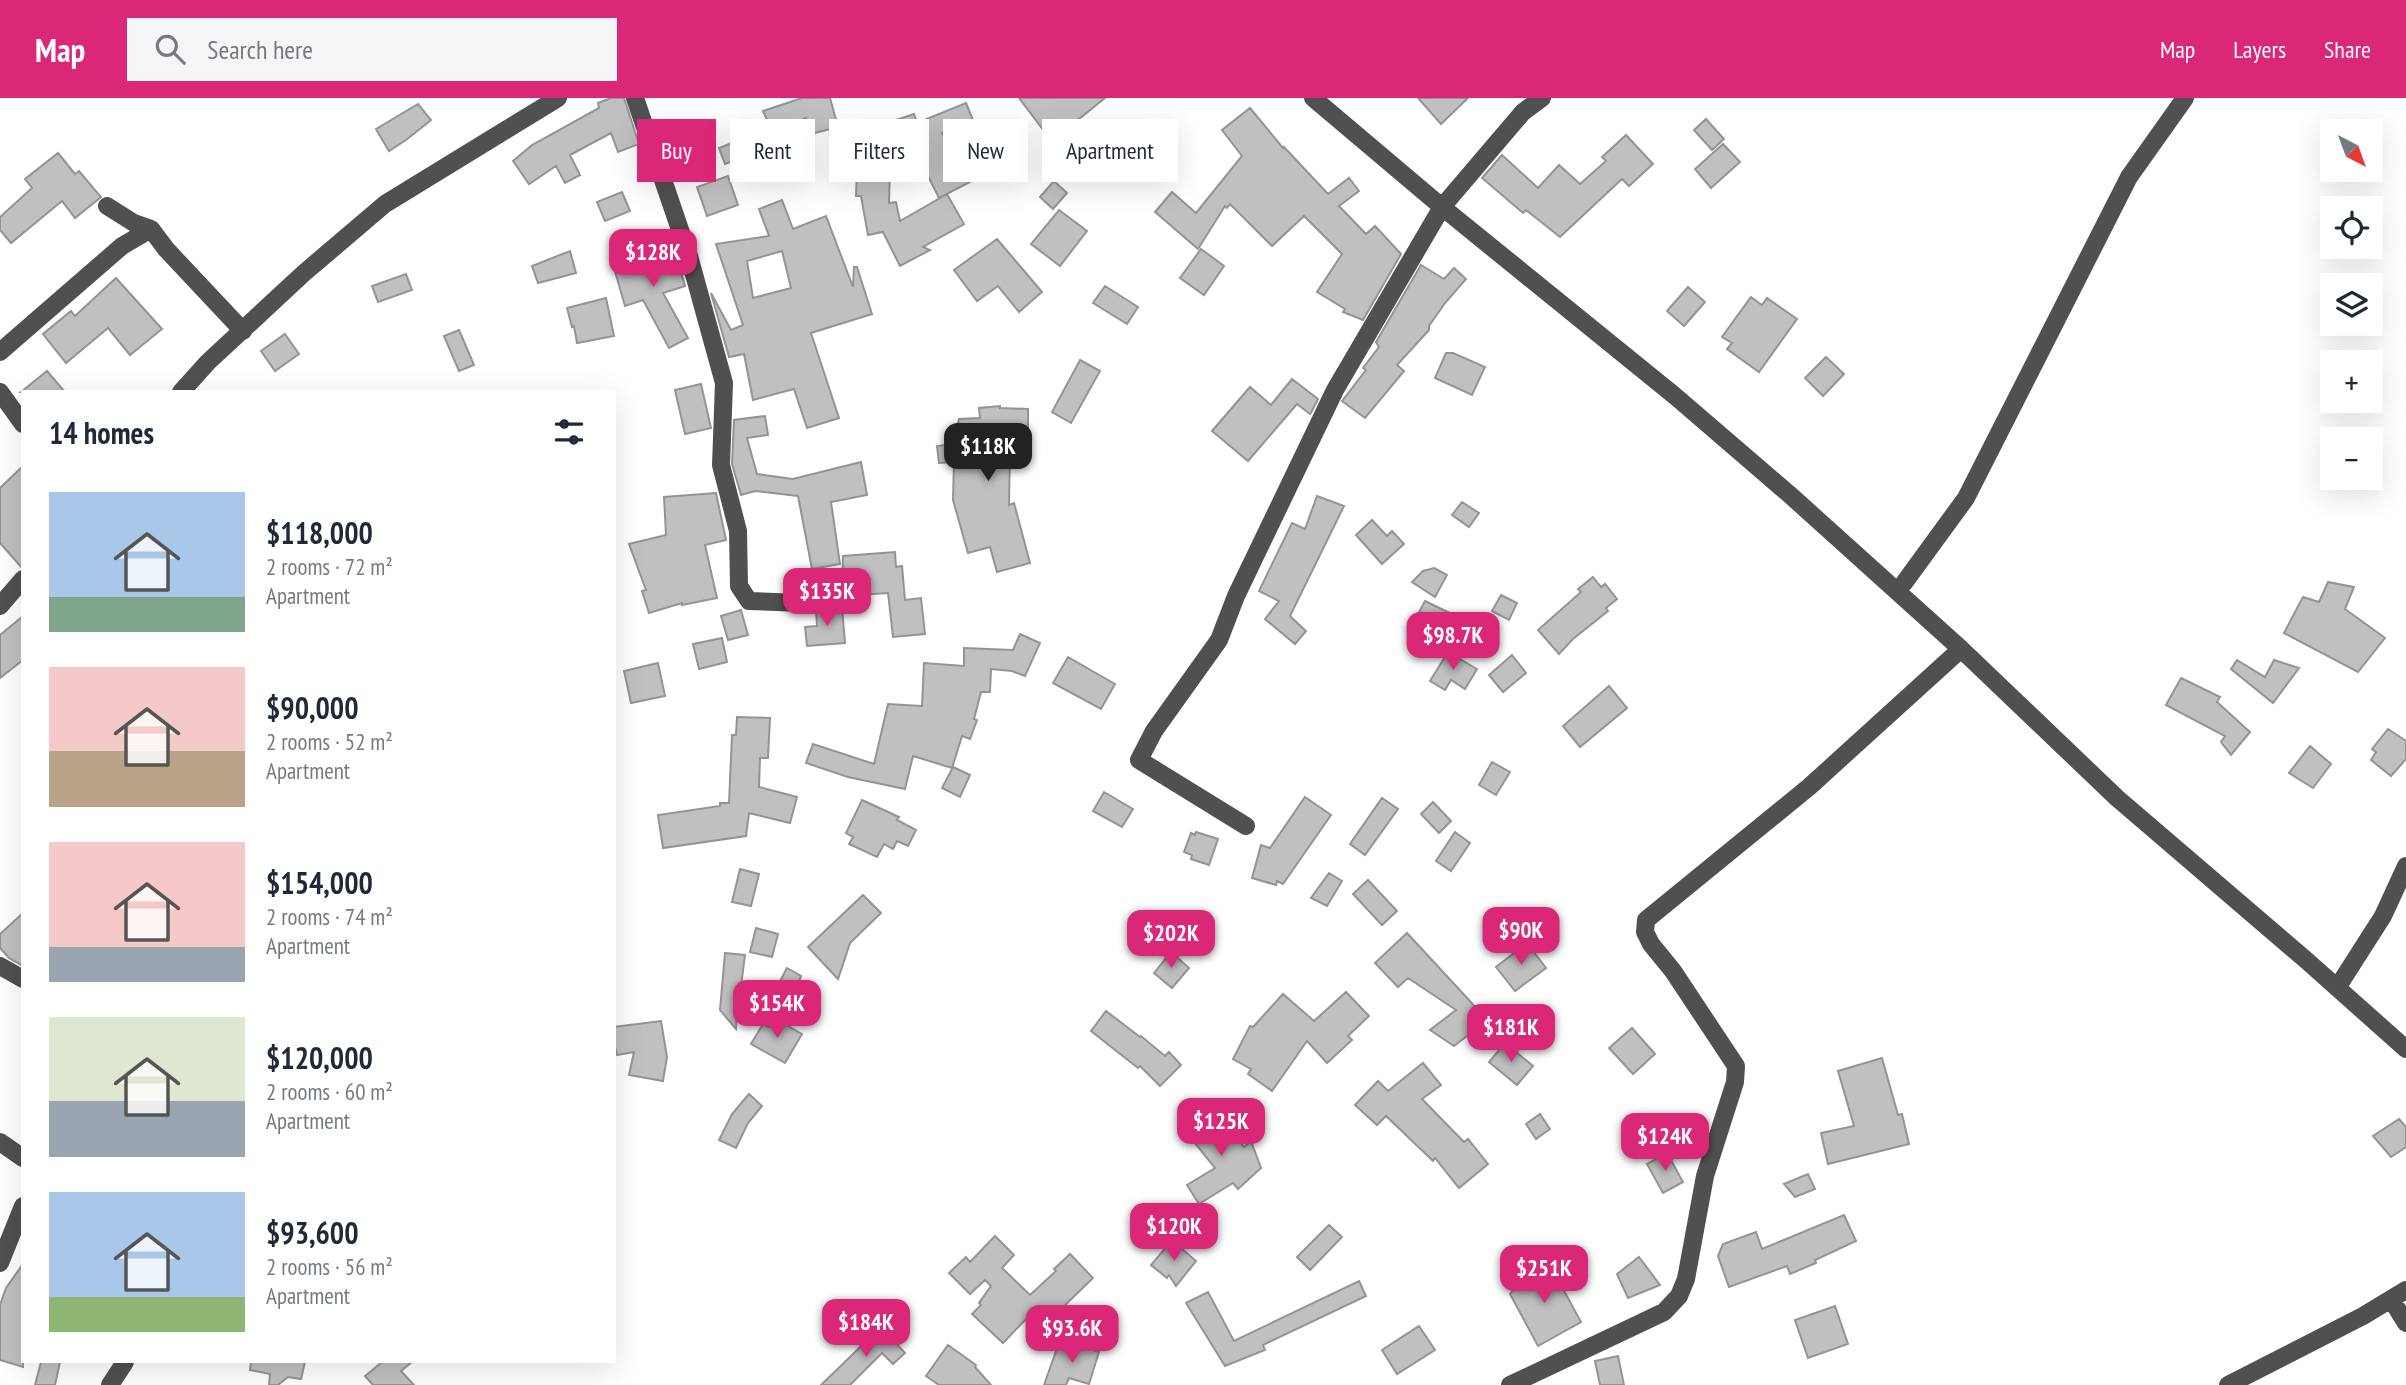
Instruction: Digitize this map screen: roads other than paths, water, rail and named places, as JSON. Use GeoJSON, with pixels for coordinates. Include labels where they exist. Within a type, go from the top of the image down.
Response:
{"type":"FeatureCollection","features":[{"type":"Feature","properties":{"kind":"street"},"geometry":{"type":"LineString","coordinates":[[183,390],[208,362],[304,273],[385,205],[558,98]]}},
{"type":"Feature","properties":{"kind":"street"},"geometry":{"type":"LineString","coordinates":[[635,98],[689,256],[724,383],[721,465],[738,531],[739,586],[749,601],[802,603]]}},
{"type":"Feature","properties":{"kind":"street"},"geometry":{"type":"LineString","coordinates":[[1313,98],[1442,207],[1675,396],[1961,649],[2116,798],[2406,1049]]}},
{"type":"Feature","properties":{"kind":"street"},"geometry":{"type":"LineString","coordinates":[[1246,826],[1139,760],[1154,730],[1219,640],[1236,596],[1335,390],[1442,207],[1523,112],[1542,98]]}},
{"type":"Feature","properties":{"kind":"street"},"geometry":{"type":"LineString","coordinates":[[1904,583],[1966,498],[2129,177],[2185,98]]}},
{"type":"Feature","properties":{"kind":"street"},"geometry":{"type":"LineString","coordinates":[[107,206],[134,223],[150,229],[243,331]]}},
{"type":"Feature","properties":{"kind":"street"},"geometry":{"type":"LineString","coordinates":[[0,352],[122,246],[150,229]]}},
{"type":"Feature","properties":{"kind":"street"},"geometry":{"type":"LineString","coordinates":[[0,392],[21,421]]}},
{"type":"Feature","properties":{"kind":"street"},"geometry":{"type":"LineString","coordinates":[[0,606],[21,581]]}},
{"type":"Feature","properties":{"kind":"street"},"geometry":{"type":"LineString","coordinates":[[1510,1385],[1664,1312],[1679,1296],[1686,1279],[1706,1176],[1735,1082],[1736,1066],[1674,971],[1651,944],[1645,932],[1646,920],[1810,787],[1961,649]]}},
{"type":"Feature","properties":{"kind":"street"},"geometry":{"type":"LineString","coordinates":[[2337,988],[2383,916],[2406,866]]}},
{"type":"Feature","properties":{"kind":"street"},"geometry":{"type":"LineString","coordinates":[[0,966],[21,978]]}},
{"type":"Feature","properties":{"kind":"street"},"geometry":{"type":"LineString","coordinates":[[0,1142],[21,1157]]}},
{"type":"Feature","properties":{"kind":"street"},"geometry":{"type":"LineString","coordinates":[[0,1263],[21,1211]]}},
{"type":"Feature","properties":{"kind":"street"},"geometry":{"type":"LineString","coordinates":[[2228,1385],[2363,1316],[2398,1295],[2406,1323]]}},
{"type":"Feature","properties":{"kind":"street"},"geometry":{"type":"LineString","coordinates":[[110,1385],[124,1363]]}}]}
